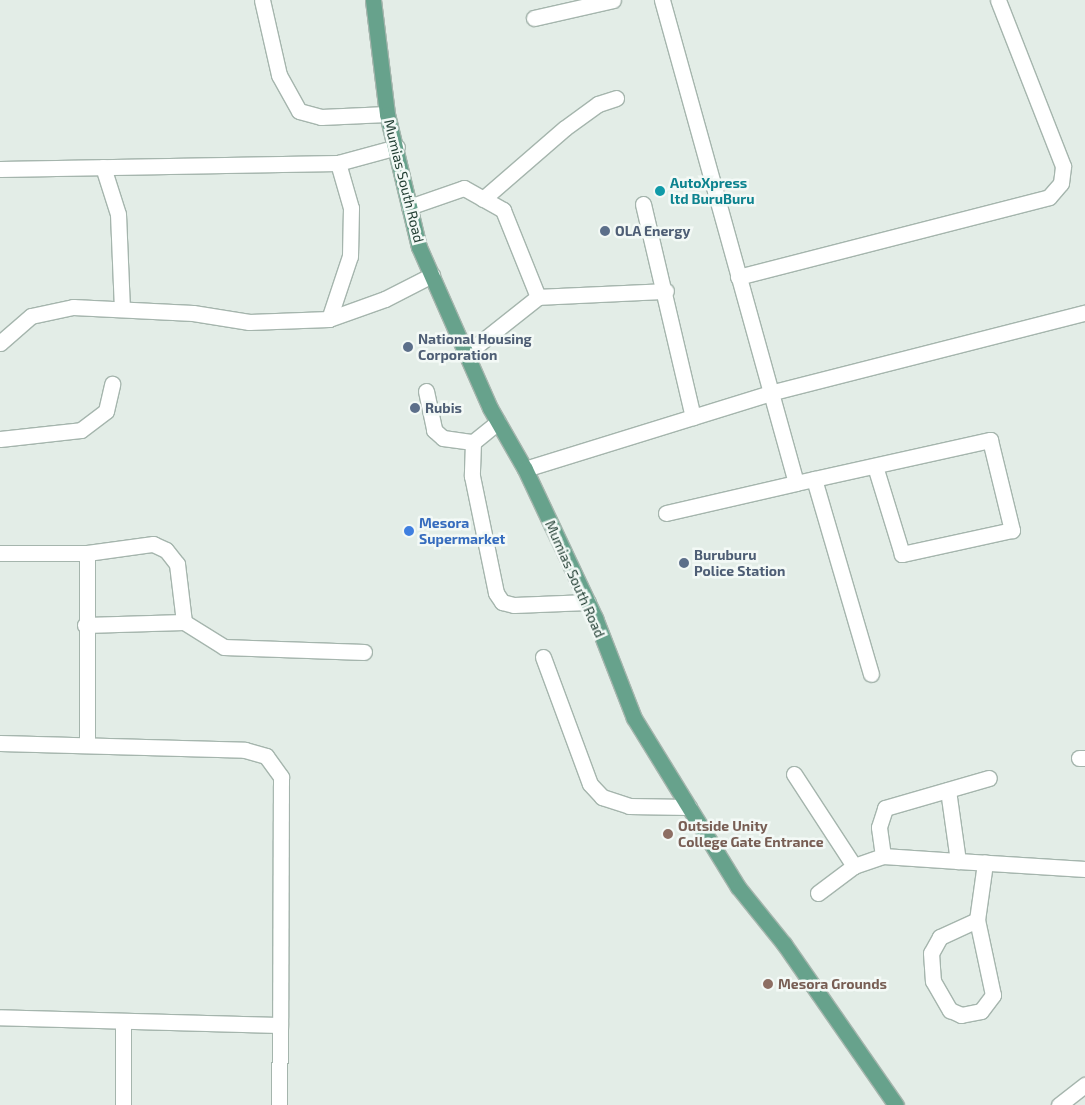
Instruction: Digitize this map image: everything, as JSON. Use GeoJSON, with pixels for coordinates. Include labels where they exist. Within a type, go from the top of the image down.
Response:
{"type":"FeatureCollection","features":[{"type":"Feature","properties":{"kind":"main road","name":"Mumias South Road"},"geometry":{"type":"LineString","coordinates":[[373,0],[387,114],[397,147],[409,207],[432,275],[498,422],[525,470],[588,602],[634,718],[738,887],[784,944],[896,1105]]}},
{"type":"Feature","properties":{"kind":"street"},"geometry":{"type":"LineString","coordinates":[[262,0],[280,75],[299,111],[321,117],[387,114]]}},
{"type":"Feature","properties":{"kind":"street"},"geometry":{"type":"LineString","coordinates":[[534,18],[613,0]]}},
{"type":"Feature","properties":{"kind":"street"},"geometry":{"type":"LineString","coordinates":[[662,0],[796,483]]}},
{"type":"Feature","properties":{"kind":"street"},"geometry":{"type":"LineString","coordinates":[[738,277],[1049,196],[1061,183],[1063,166],[998,0]]}},
{"type":"Feature","properties":{"kind":"street"},"geometry":{"type":"LineString","coordinates":[[483,199],[565,128],[598,104],[616,98]]}},
{"type":"Feature","properties":{"kind":"street"},"geometry":{"type":"LineString","coordinates":[[0,169],[338,163],[397,147]]}},
{"type":"Feature","properties":{"kind":"street"},"geometry":{"type":"LineString","coordinates":[[329,319],[350,256],[351,208],[338,163]]}},
{"type":"Feature","properties":{"kind":"street"},"geometry":{"type":"LineString","coordinates":[[103,167],[118,214],[122,309]]}},
{"type":"Feature","properties":{"kind":"street"},"geometry":{"type":"LineString","coordinates":[[409,207],[464,188],[503,210],[538,297]]}},
{"type":"Feature","properties":{"kind":"street"},"geometry":{"type":"LineString","coordinates":[[644,204],[666,291],[693,417]]}},
{"type":"Feature","properties":{"kind":"street"},"geometry":{"type":"LineString","coordinates":[[0,343],[31,316],[73,306],[249,322],[329,319],[385,299],[432,275]]}},
{"type":"Feature","properties":{"kind":"street"},"geometry":{"type":"LineString","coordinates":[[466,354],[538,297],[666,291]]}},
{"type":"Feature","properties":{"kind":"street"},"geometry":{"type":"LineString","coordinates":[[525,470],[770,393],[1085,313]]}},
{"type":"Feature","properties":{"kind":"street"},"geometry":{"type":"LineString","coordinates":[[0,439],[81,430],[106,411],[112,384]]}},
{"type":"Feature","properties":{"kind":"street"},"geometry":{"type":"LineString","coordinates":[[426,390],[434,430],[443,438],[473,442],[498,422]]}},
{"type":"Feature","properties":{"kind":"street"},"geometry":{"type":"LineString","coordinates":[[666,513],[990,440],[1012,530],[902,554],[875,466]]}},
{"type":"Feature","properties":{"kind":"street"},"geometry":{"type":"LineString","coordinates":[[473,442],[472,476],[502,602],[588,602]]}},
{"type":"Feature","properties":{"kind":"street"},"geometry":{"type":"LineString","coordinates":[[814,479],[871,674]]}},
{"type":"Feature","properties":{"kind":"street"},"geometry":{"type":"LineString","coordinates":[[0,553],[88,553],[153,544],[166,550],[177,564],[184,622]]}},
{"type":"Feature","properties":{"kind":"street"},"geometry":{"type":"LineString","coordinates":[[87,745],[85,625],[88,553]]}},
{"type":"Feature","properties":{"kind":"street"},"geometry":{"type":"LineString","coordinates":[[85,625],[184,622],[224,646],[364,652]]}},
{"type":"Feature","properties":{"kind":"street"},"geometry":{"type":"LineString","coordinates":[[543,657],[590,784],[602,797],[629,806],[689,807]]}},
{"type":"Feature","properties":{"kind":"street"},"geometry":{"type":"LineString","coordinates":[[0,743],[245,750],[258,752],[276,764],[281,777],[278,1105]]}},
{"type":"Feature","properties":{"kind":"street"},"geometry":{"type":"LineString","coordinates":[[794,774],[854,866]]}},
{"type":"Feature","properties":{"kind":"street"},"geometry":{"type":"LineString","coordinates":[[883,856],[879,827],[885,808],[989,778]]}},
{"type":"Feature","properties":{"kind":"street"},"geometry":{"type":"LineString","coordinates":[[948,790],[958,861]]}},
{"type":"Feature","properties":{"kind":"street"},"geometry":{"type":"LineString","coordinates":[[818,893],[854,866],[883,856],[1085,869]]}},
{"type":"Feature","properties":{"kind":"street"},"geometry":{"type":"LineString","coordinates":[[977,920],[940,937],[930,953],[933,981],[950,1010],[961,1015],[981,1011],[993,995],[977,920],[985,863]]}},
{"type":"Feature","properties":{"kind":"street"},"geometry":{"type":"LineString","coordinates":[[0,1017],[123,1023],[280,1025]]}},
{"type":"Feature","properties":{"kind":"street"},"geometry":{"type":"LineString","coordinates":[[122,1105],[123,1023]]}},
{"type":"Feature","properties":{"kind":"street"},"geometry":{"type":"LineString","coordinates":[[1060,1105],[1085,1085]]}},
{"type":"Feature","properties":{"kind":"place","name":"AutoXpress ltd BuruBuru"},"geometry":{"type":"Point","coordinates":[660,191]}},
{"type":"Feature","properties":{"kind":"place","name":"OLA Energy"},"geometry":{"type":"Point","coordinates":[605,231]}},
{"type":"Feature","properties":{"kind":"place","name":"National Housing Corporation"},"geometry":{"type":"Point","coordinates":[408,347]}},
{"type":"Feature","properties":{"kind":"place","name":"Rubis"},"geometry":{"type":"Point","coordinates":[415,408]}},
{"type":"Feature","properties":{"kind":"place","name":"Mesora Supermarket"},"geometry":{"type":"Point","coordinates":[409,531]}},
{"type":"Feature","properties":{"kind":"place","name":"Buruburu Police Station"},"geometry":{"type":"Point","coordinates":[684,563]}},
{"type":"Feature","properties":{"kind":"place","name":"Outside Unity College Gate Entrance"},"geometry":{"type":"Point","coordinates":[668,834]}},
{"type":"Feature","properties":{"kind":"place","name":"Mesora Grounds"},"geometry":{"type":"Point","coordinates":[768,984]}}]}
